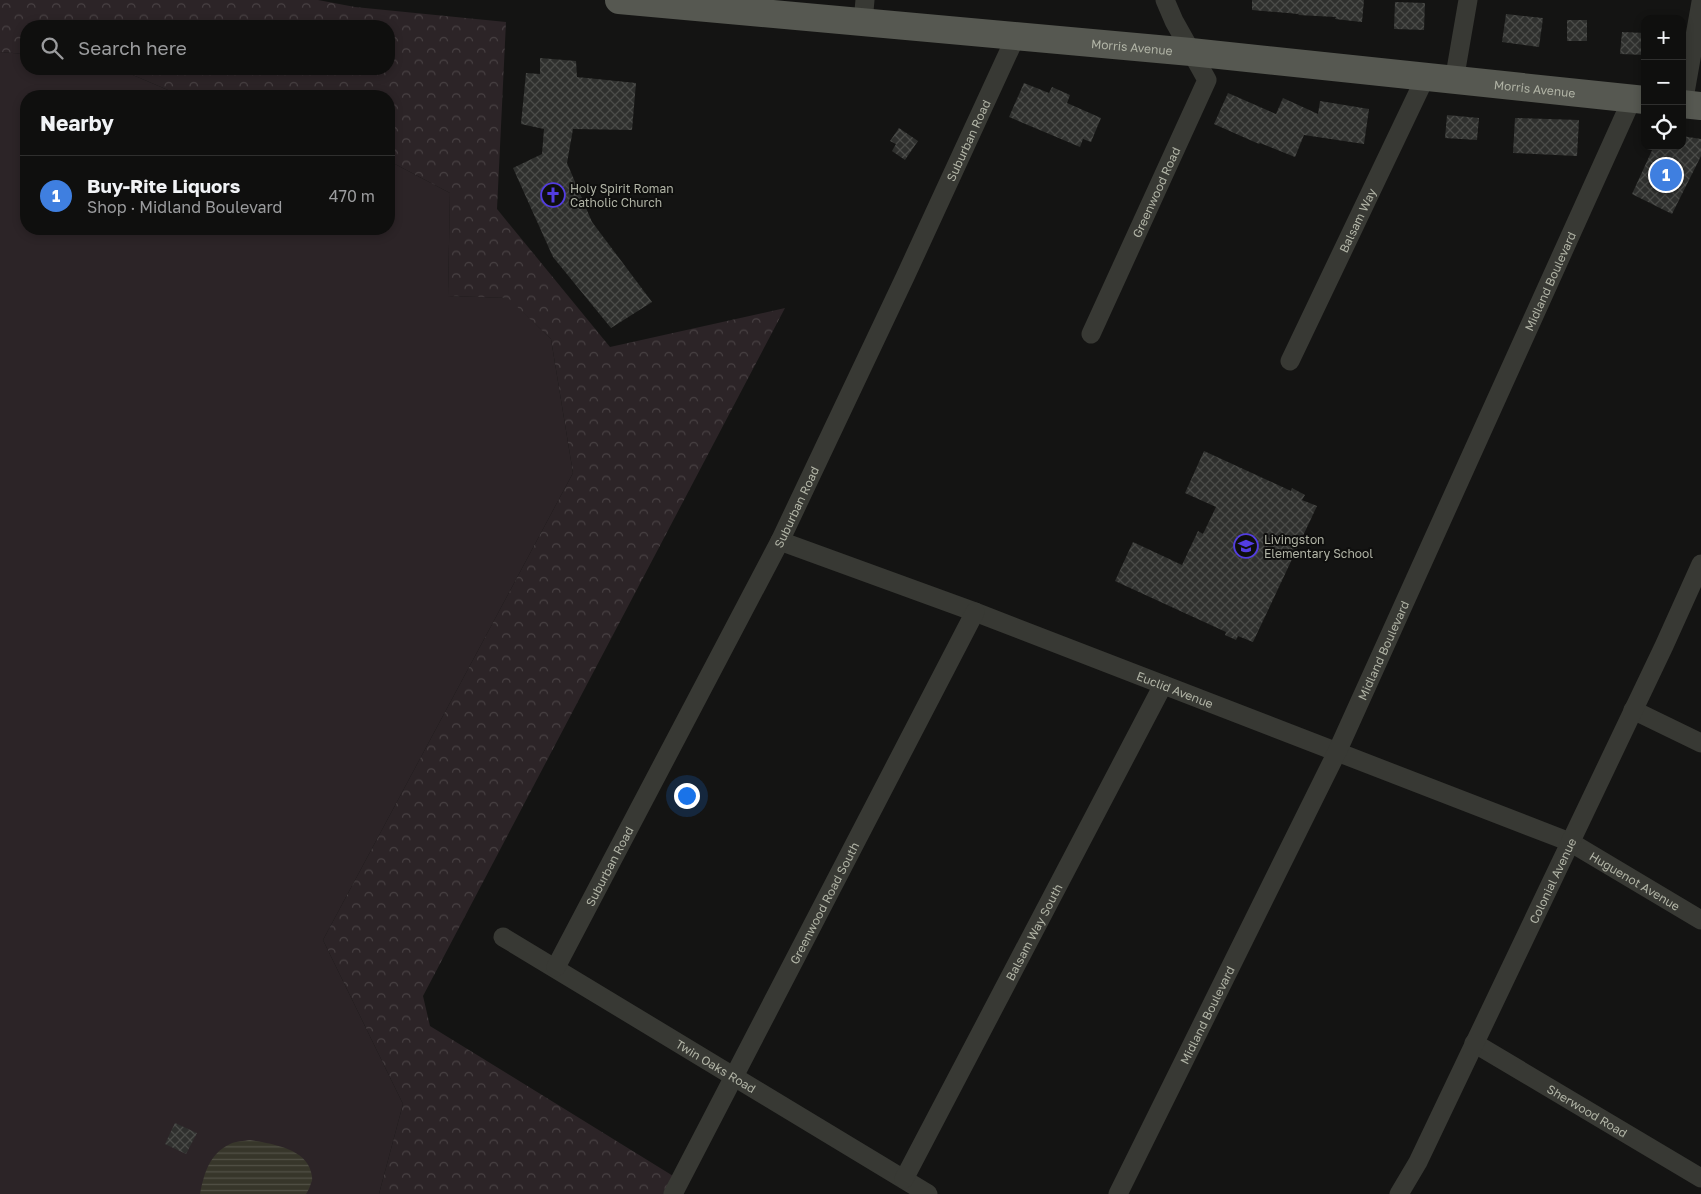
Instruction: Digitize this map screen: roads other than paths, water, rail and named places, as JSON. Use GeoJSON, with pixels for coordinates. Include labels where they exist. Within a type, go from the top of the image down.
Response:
{"type":"FeatureCollection","features":[{"type":"Feature","properties":{"kind":"main road","name":"Morris Avenue"},"geometry":{"type":"LineString","coordinates":[[619,0],[864,11],[1016,36],[1191,52],[1639,100]]}},
{"type":"Feature","properties":{"kind":"main road"},"geometry":{"type":"LineString","coordinates":[[1686,104],[1701,106]]}},
{"type":"Feature","properties":{"kind":"street"},"geometry":{"type":"LineString","coordinates":[[1165,0],[1174,22],[1191,52]]}},
{"type":"Feature","properties":{"kind":"street"},"geometry":{"type":"LineString","coordinates":[[1454,81],[1468,0]]}},
{"type":"Feature","properties":{"kind":"street"},"geometry":{"type":"LineString","coordinates":[[1686,83],[1701,2]]}},
{"type":"Feature","properties":{"kind":"street","name":"Suburban Road"},"geometry":{"type":"LineString","coordinates":[[556,967],[780,541],[1016,36]]}},
{"type":"Feature","properties":{"kind":"street","name":"Greenwood Road"},"geometry":{"type":"LineString","coordinates":[[1091,334],[1208,80],[1191,52]]}},
{"type":"Feature","properties":{"kind":"street","name":"Balsam Way"},"geometry":{"type":"LineString","coordinates":[[1290,361],[1425,78]]}},
{"type":"Feature","properties":{"kind":"street","name":"Midland Boulevard"},"geometry":{"type":"LineString","coordinates":[[1118,1194],[1337,752],[1639,100]]}},
{"type":"Feature","properties":{"kind":"street","name":"Euclid Avenue"},"geometry":{"type":"LineString","coordinates":[[780,541],[975,612],[1570,842]]}},
{"type":"Feature","properties":{"kind":"street","name":"Colonial Avenue"},"geometry":{"type":"LineString","coordinates":[[1399,1194],[1418,1162],[1701,564]]}},
{"type":"Feature","properties":{"kind":"street","name":"Greenwood Road South"},"geometry":{"type":"LineString","coordinates":[[673,1194],[975,612]]}},
{"type":"Feature","properties":{"kind":"street","name":"Balsam Way South"},"geometry":{"type":"LineString","coordinates":[[904,1179],[1163,685]]}},
{"type":"Feature","properties":{"kind":"street"},"geometry":{"type":"LineString","coordinates":[[1633,710],[1701,743]]}},
{"type":"Feature","properties":{"kind":"street","name":"Huguenot Avenue"},"geometry":{"type":"LineString","coordinates":[[1570,842],[1701,920]]}},
{"type":"Feature","properties":{"kind":"street","name":"Twin Oaks Road"},"geometry":{"type":"LineString","coordinates":[[503,937],[556,967],[928,1194]]}},
{"type":"Feature","properties":{"kind":"street","name":"Sherwood Road"},"geometry":{"type":"LineString","coordinates":[[1474,1043],[1701,1178]]}},
{"type":"Feature","properties":{"kind":"place","name":"Buy-Rite Liquors"},"geometry":{"type":"Point","coordinates":[1666,175]}},
{"type":"Feature","properties":{"kind":"place","name":"Holy Spirit Roman Catholic Church"},"geometry":{"type":"Point","coordinates":[553,195]}},
{"type":"Feature","properties":{"kind":"place","name":"Livingston Elementary School"},"geometry":{"type":"Point","coordinates":[1246,546]}}]}
